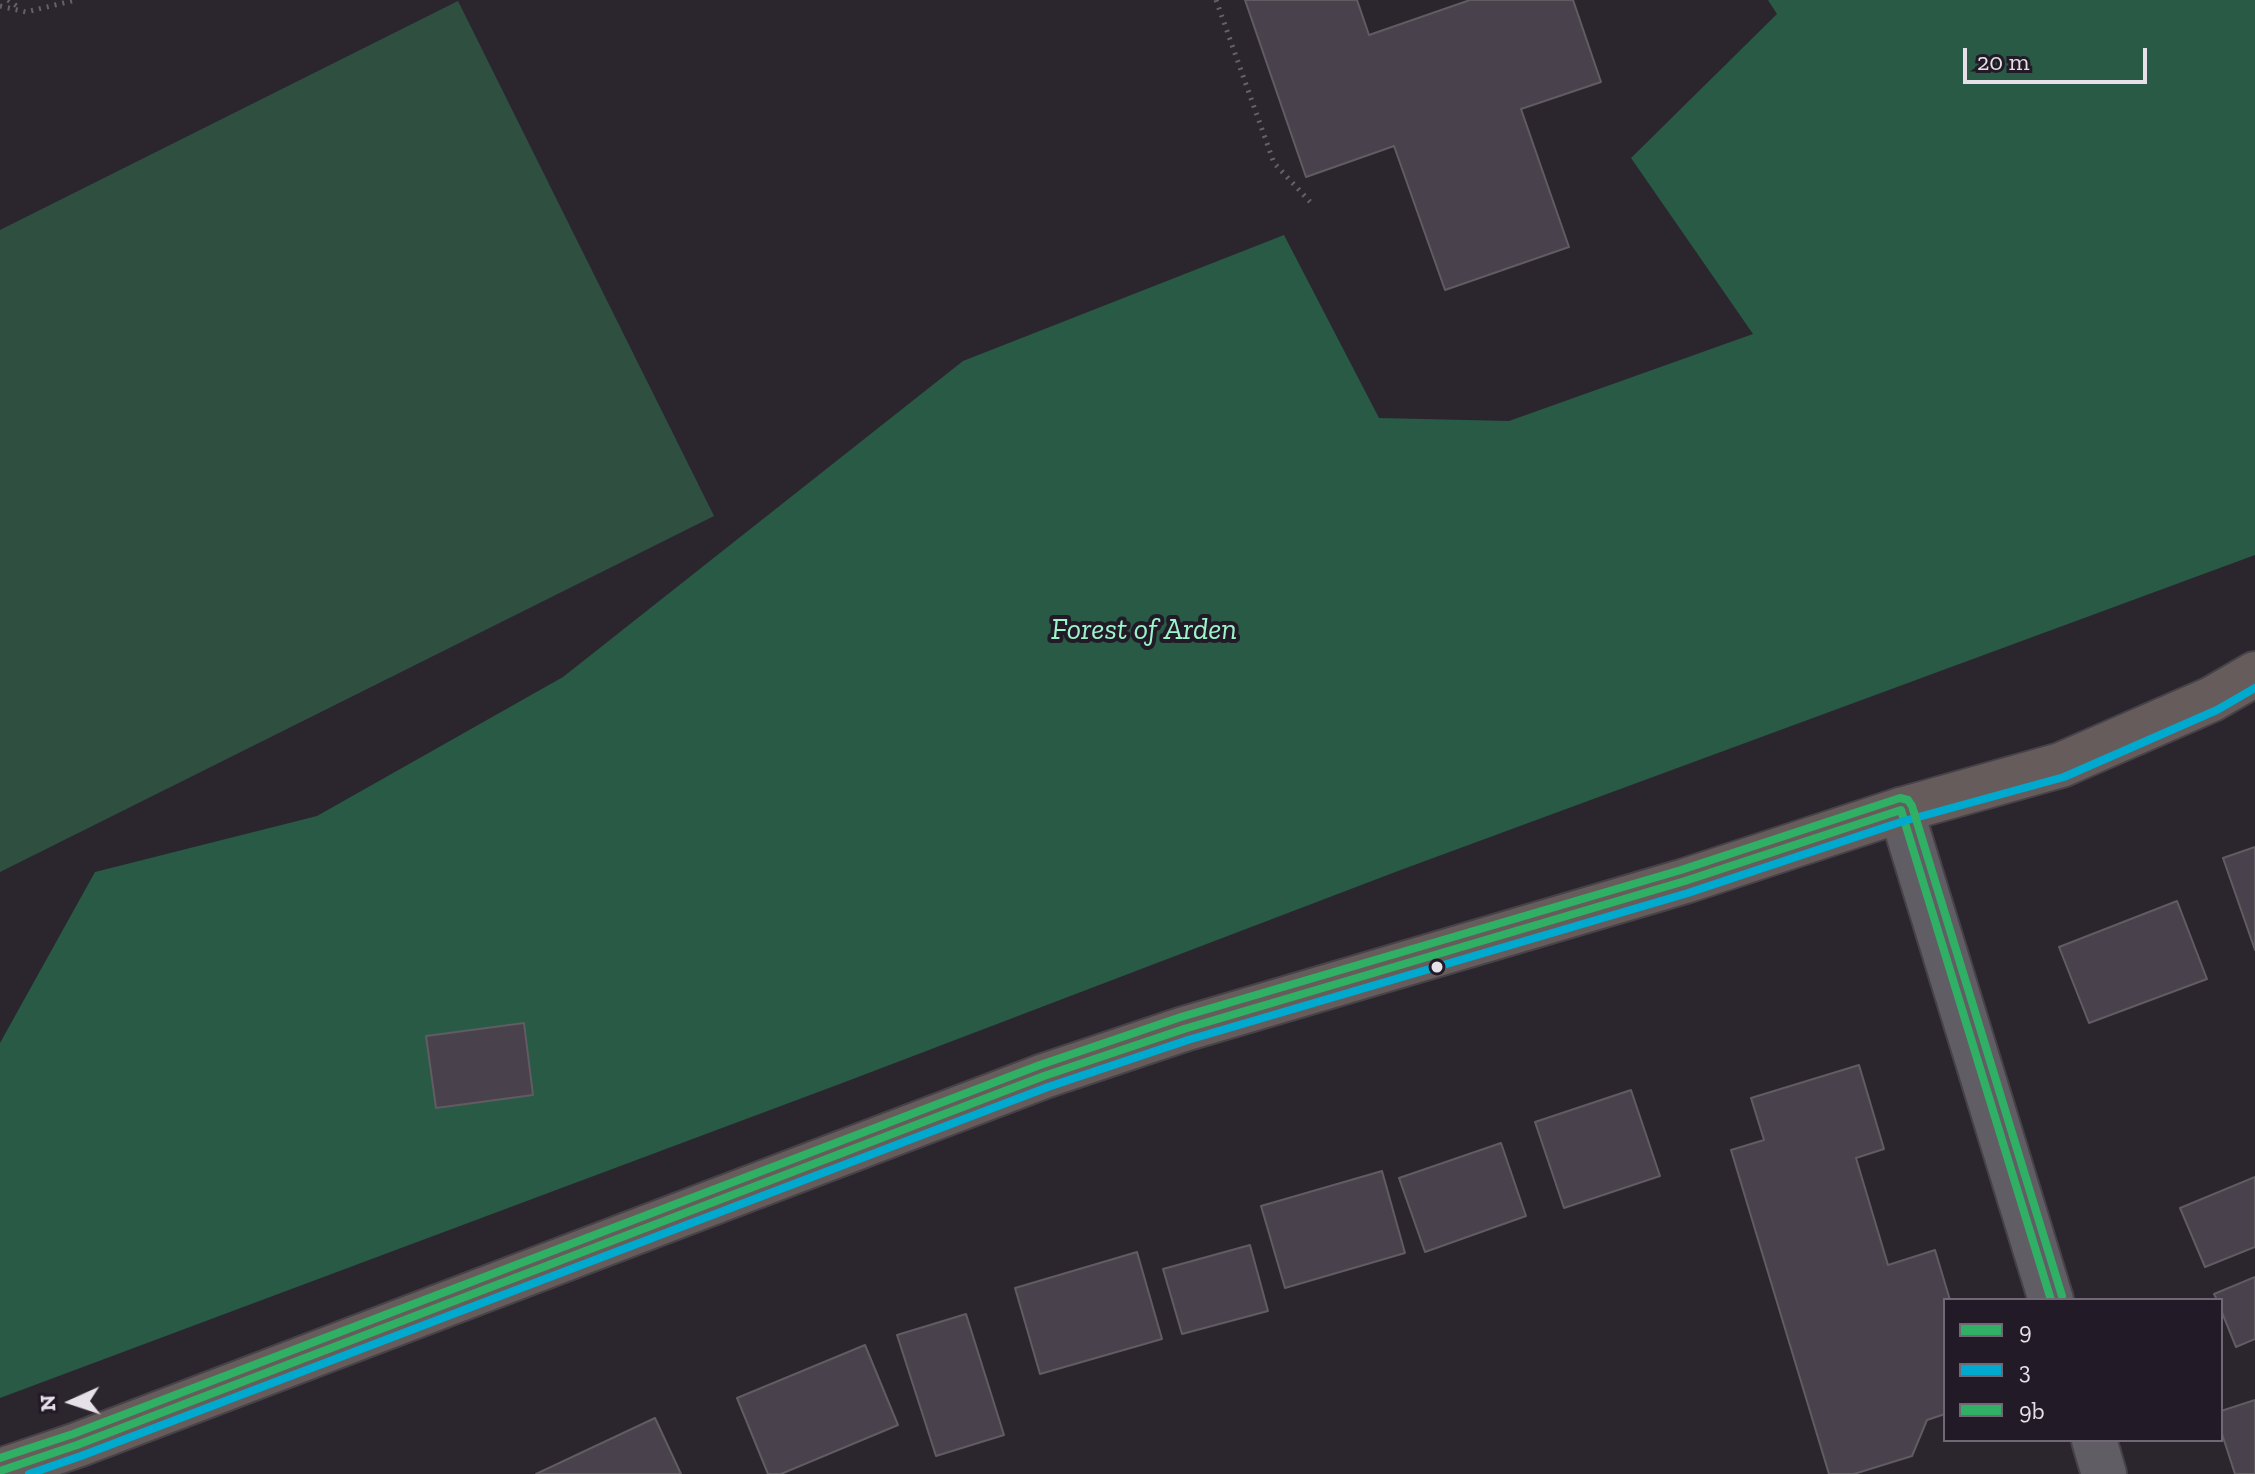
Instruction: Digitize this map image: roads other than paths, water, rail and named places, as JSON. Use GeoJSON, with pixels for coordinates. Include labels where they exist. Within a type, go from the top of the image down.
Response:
{"type":"FeatureCollection","features":[{"type":"Feature","properties":{"kind":"main road"},"geometry":{"type":"LineString","coordinates":[[0,1471],[77,1445],[1044,1076],[1184,1029],[1685,881],[1901,810],[2061,765],[2212,699],[2255,674]]}},
{"type":"Feature","properties":{"kind":"street"},"geometry":{"type":"LineString","coordinates":[[1901,810],[2050,1298]]}},
{"type":"Feature","properties":{"kind":"street"},"geometry":{"type":"LineString","coordinates":[[2095,1442],[2104,1474]]}},
{"type":"Feature","properties":{"kind":"park label","name":"Forest of Arden"},"geometry":{"type":"Point","coordinates":[1144,630]}}]}
